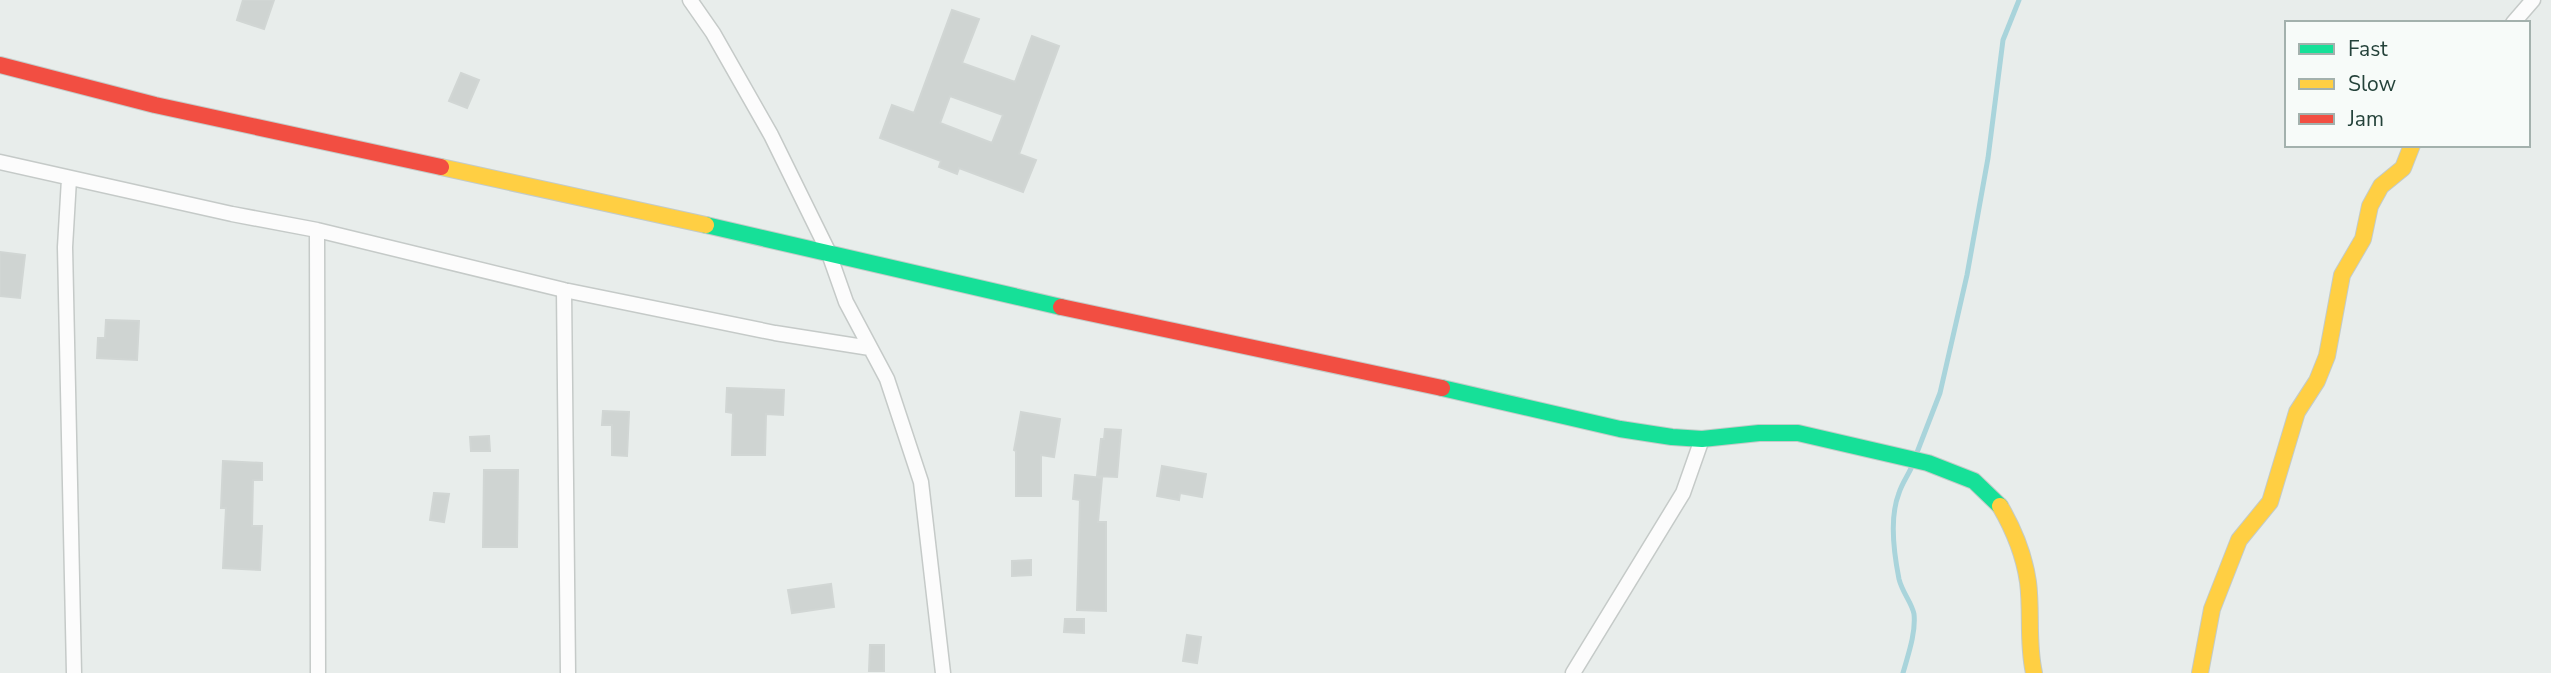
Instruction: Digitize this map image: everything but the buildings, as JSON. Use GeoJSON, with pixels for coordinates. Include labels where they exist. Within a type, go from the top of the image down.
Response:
{"type":"FeatureCollection","features":[{"type":"Feature","properties":{"kind":"street"},"geometry":{"type":"LineString","coordinates":[[690,0],[713,33],[771,135],[828,251],[846,302],[887,379],[921,482],[943,673]]}},
{"type":"Feature","properties":{"kind":"street"},"geometry":{"type":"LineString","coordinates":[[2515,21],[2533,0]]}},
{"type":"Feature","properties":{"kind":"street"},"geometry":{"type":"LineString","coordinates":[[0,65],[155,105],[828,251],[1091,314],[1522,405],[1620,429],[1702,439],[1759,433],[1798,433],[1928,463],[1974,481],[1997,502],[2013,528],[2028,583],[2029,652],[2034,673]]}},
{"type":"Feature","properties":{"kind":"street"},"geometry":{"type":"LineString","coordinates":[[2200,673],[2203,670],[2212,609],[2239,540],[2270,502],[2297,412],[2317,381],[2327,356],[2343,275],[2363,239],[2370,206],[2381,187],[2403,168],[2411,147]]}},
{"type":"Feature","properties":{"kind":"street"},"geometry":{"type":"LineString","coordinates":[[0,162],[69,179],[317,230],[564,290],[775,333],[870,348]]}},
{"type":"Feature","properties":{"kind":"street"},"geometry":{"type":"LineString","coordinates":[[69,179],[65,247],[75,673]]}},
{"type":"Feature","properties":{"kind":"street"},"geometry":{"type":"LineString","coordinates":[[317,230],[318,673]]}},
{"type":"Feature","properties":{"kind":"street"},"geometry":{"type":"LineString","coordinates":[[564,290],[568,673]]}},
{"type":"Feature","properties":{"kind":"street"},"geometry":{"type":"LineString","coordinates":[[1573,673],[1682,493],[1702,439]]}},
{"type":"Feature","properties":{"kind":"waterway"},"geometry":{"type":"LineString","coordinates":[[1916,455],[1940,393],[1967,275],[1988,158],[2003,40],[2019,0]]}},
{"type":"Feature","properties":{"kind":"waterway"},"geometry":{"type":"LineString","coordinates":[[1903,673],[1913,636],[1914,614],[1899,579],[1893,525],[1899,493],[1913,464]]}},
{"type":"Feature","properties":{"kind":"traffic: fast"},"geometry":{"type":"LineString","coordinates":[[706,225],[1061,307]]}},
{"type":"Feature","properties":{"kind":"traffic: fast"},"geometry":{"type":"LineString","coordinates":[[1442,388],[1620,429],[1672,437],[1702,439],[1759,433],[1798,433],[1928,463],[1974,481],[2000,506]]}},
{"type":"Feature","properties":{"kind":"traffic: slow"},"geometry":{"type":"LineString","coordinates":[[2200,673],[2212,609],[2239,540],[2270,502],[2297,412],[2317,381],[2327,356],[2342,275],[2363,239],[2370,206],[2381,186],[2403,168],[2411,147]]}},
{"type":"Feature","properties":{"kind":"traffic: slow"},"geometry":{"type":"LineString","coordinates":[[441,167],[706,225]]}},
{"type":"Feature","properties":{"kind":"traffic: slow"},"geometry":{"type":"LineString","coordinates":[[2000,506],[2018,542],[2024,562],[2029,593],[2034,673]]}},
{"type":"Feature","properties":{"kind":"traffic: jam"},"geometry":{"type":"LineString","coordinates":[[0,65],[155,105],[441,167]]}},
{"type":"Feature","properties":{"kind":"traffic: jam"},"geometry":{"type":"LineString","coordinates":[[1061,307],[1442,388]]}}]}
